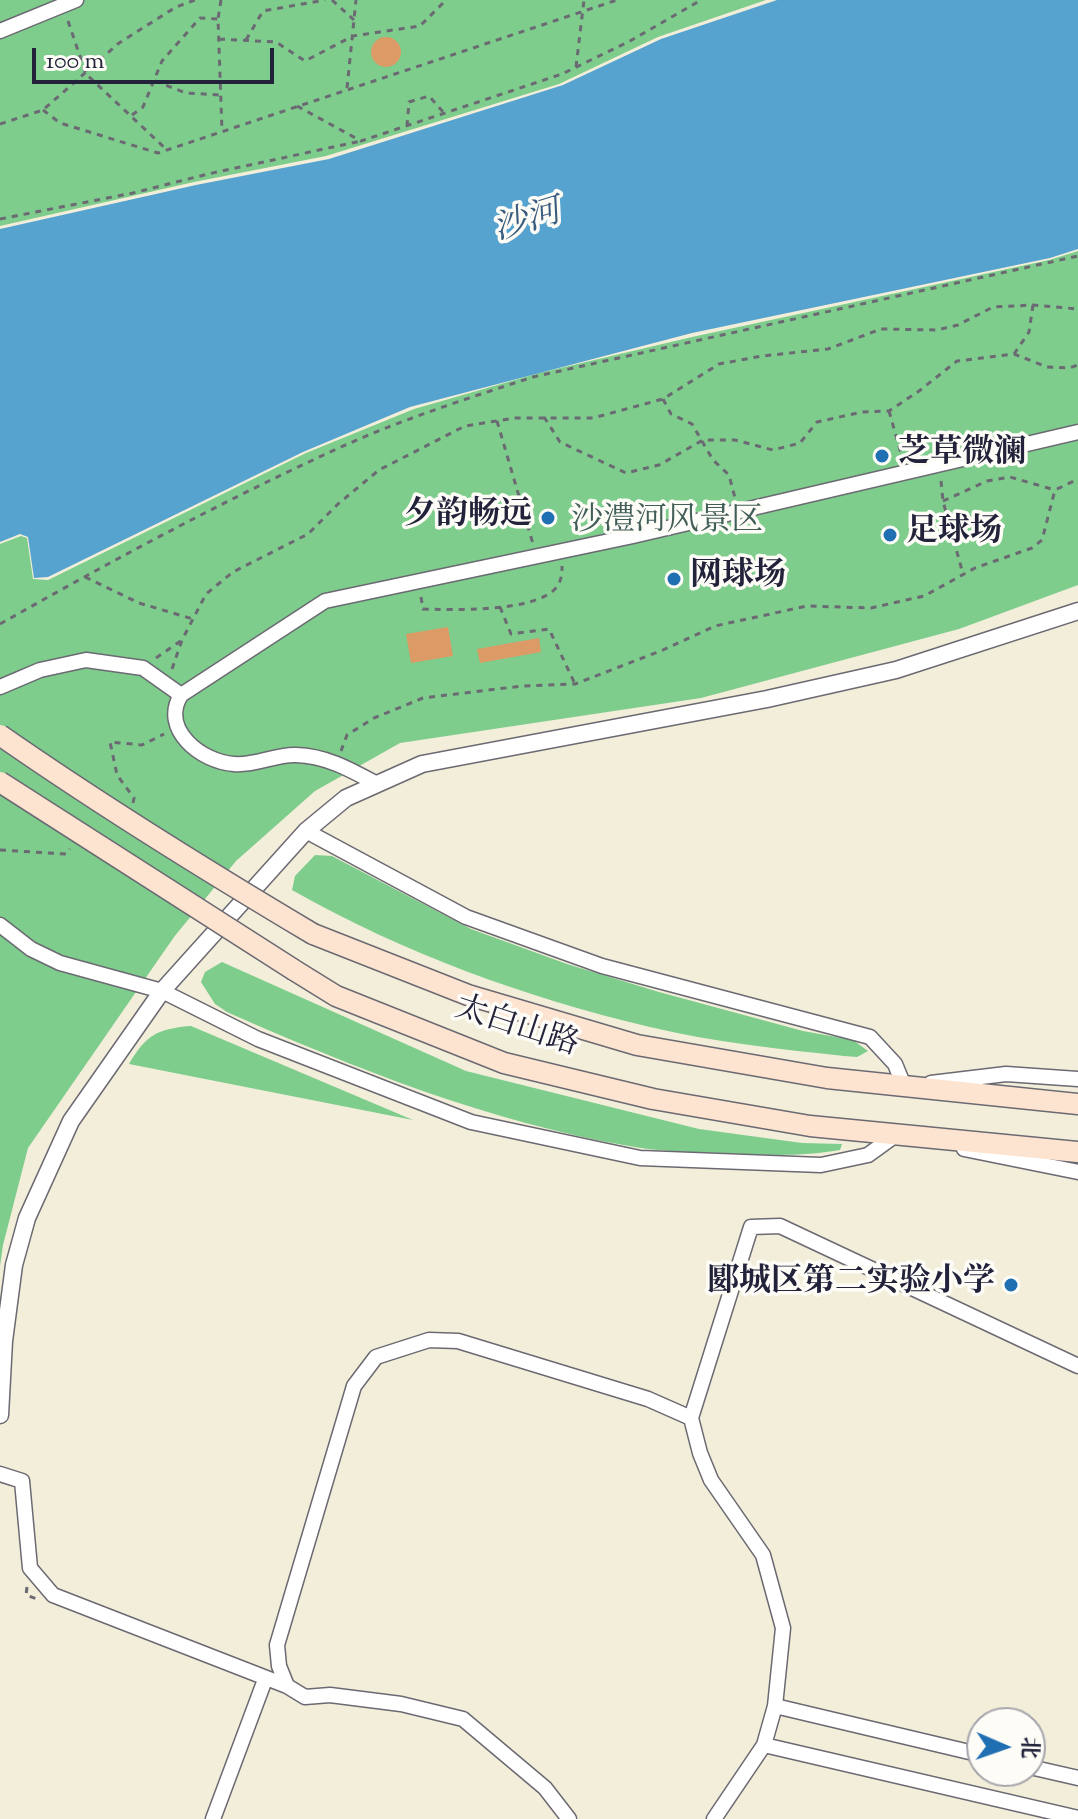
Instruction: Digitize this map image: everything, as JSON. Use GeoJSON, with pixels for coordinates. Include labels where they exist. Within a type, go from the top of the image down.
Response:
{"type":"FeatureCollection","features":[{"type":"Feature","properties":{"kind":"main road","name":"太白山路"},"geometry":{"type":"LineString","coordinates":[[0,735],[197,865],[313,934],[468,995],[637,1045],[827,1078],[1078,1104]]}},
{"type":"Feature","properties":{"kind":"main road","name":"太白山路"},"geometry":{"type":"LineString","coordinates":[[0,782],[336,996],[504,1063],[653,1099],[810,1126],[1078,1152]]}},
{"type":"Feature","properties":{"kind":"street"},"geometry":{"type":"LineString","coordinates":[[0,31],[69,3]]}},
{"type":"Feature","properties":{"kind":"street"},"geometry":{"type":"LineString","coordinates":[[377,784],[337,762],[295,755],[235,764],[208,757],[183,738],[173,707],[181,695],[325,601],[563,551],[1078,432]]}},
{"type":"Feature","properties":{"kind":"street"},"geometry":{"type":"LineString","coordinates":[[0,1415],[4,1341],[14,1265],[27,1218],[71,1121],[162,991],[306,831],[346,798],[422,764],[767,699],[896,670],[1078,611]]}},
{"type":"Feature","properties":{"kind":"street"},"geometry":{"type":"LineString","coordinates":[[0,687],[40,670],[86,660],[143,668],[181,695]]}},
{"type":"Feature","properties":{"kind":"street"},"geometry":{"type":"LineString","coordinates":[[306,831],[466,917],[602,966],[870,1037],[895,1064],[904,1086],[1006,1074],[1078,1079]]}},
{"type":"Feature","properties":{"kind":"street"},"geometry":{"type":"LineString","coordinates":[[0,925],[31,949],[60,963],[162,991],[258,1039],[471,1122],[640,1158],[821,1165],[868,1155],[897,1134],[1078,1172]]}},
{"type":"Feature","properties":{"kind":"street"},"geometry":{"type":"LineString","coordinates":[[714,1819],[764,1745],[775,1706],[783,1628],[763,1555],[711,1480],[691,1418],[751,1227],[780,1226],[1078,1366]]}},
{"type":"Feature","properties":{"kind":"street"},"geometry":{"type":"LineString","coordinates":[[287,1686],[279,1666],[277,1645],[354,1386],[376,1357],[429,1340],[458,1341],[648,1399],[691,1418]]}},
{"type":"Feature","properties":{"kind":"street"},"geometry":{"type":"LineString","coordinates":[[0,1474],[22,1481],[30,1568],[53,1595],[287,1686],[305,1697],[330,1695],[401,1704],[463,1719],[545,1788],[569,1819]]}},
{"type":"Feature","properties":{"kind":"street"},"geometry":{"type":"LineString","coordinates":[[213,1819],[263,1685]]}},
{"type":"Feature","properties":{"kind":"street"},"geometry":{"type":"LineString","coordinates":[[775,1706],[966,1751]]}},
{"type":"Feature","properties":{"kind":"street"},"geometry":{"type":"LineString","coordinates":[[764,1745],[1078,1818]]}},
{"type":"Feature","properties":{"kind":"street"},"geometry":{"type":"LineString","coordinates":[[1046,1771],[1078,1778]]}},
{"type":"Feature","properties":{"kind":"path"},"geometry":{"type":"LineString","coordinates":[[0,124],[43,110],[119,43],[176,7],[195,0]]}},
{"type":"Feature","properties":{"kind":"path"},"geometry":{"type":"LineString","coordinates":[[221,0],[218,19],[222,131]]}},
{"type":"Feature","properties":{"kind":"path"},"geometry":{"type":"LineString","coordinates":[[246,41],[263,11],[325,0]]}},
{"type":"Feature","properties":{"kind":"path"},"geometry":{"type":"LineString","coordinates":[[332,0],[354,20]]}},
{"type":"Feature","properties":{"kind":"path"},"geometry":{"type":"LineString","coordinates":[[347,88],[356,0]]}},
{"type":"Feature","properties":{"kind":"path"},"geometry":{"type":"LineString","coordinates":[[219,39],[276,42],[305,61],[353,36],[420,26],[446,0]]}},
{"type":"Feature","properties":{"kind":"path"},"geometry":{"type":"LineString","coordinates":[[576,67],[584,0]]}},
{"type":"Feature","properties":{"kind":"path"},"geometry":{"type":"LineString","coordinates":[[43,110],[60,123],[158,153],[617,0]]}},
{"type":"Feature","properties":{"kind":"path"},"geometry":{"type":"LineString","coordinates":[[0,219],[133,193],[361,141],[576,67],[630,41],[701,0]]}},
{"type":"Feature","properties":{"kind":"path"},"geometry":{"type":"LineString","coordinates":[[69,3],[86,74],[167,150]]}},
{"type":"Feature","properties":{"kind":"path"},"geometry":{"type":"LineString","coordinates":[[132,115],[143,107],[162,61],[200,18],[218,19]]}},
{"type":"Feature","properties":{"kind":"path"},"geometry":{"type":"LineString","coordinates":[[155,81],[186,93],[220,95]]}},
{"type":"Feature","properties":{"kind":"path"},"geometry":{"type":"LineString","coordinates":[[407,126],[409,102],[429,96],[444,113]]}},
{"type":"Feature","properties":{"kind":"path"},"geometry":{"type":"LineString","coordinates":[[297,106],[361,141]]}},
{"type":"Feature","properties":{"kind":"path"},"geometry":{"type":"LineString","coordinates":[[0,624],[176,526],[352,443],[446,406],[533,377],[1078,256]]}},
{"type":"Feature","properties":{"kind":"path"},"geometry":{"type":"LineString","coordinates":[[1014,354],[1029,332],[1033,305]]}},
{"type":"Feature","properties":{"kind":"path"},"geometry":{"type":"LineString","coordinates":[[166,684],[182,640],[206,594],[224,580],[308,534],[379,470],[465,426],[544,417],[593,418],[663,399],[719,364],[828,349],[881,329],[937,330],[958,325],[993,307],[1033,305],[1078,309]]}},
{"type":"Feature","properties":{"kind":"path"},"geometry":{"type":"LineString","coordinates":[[544,417],[560,442],[601,464],[626,473],[659,465],[703,440],[735,440],[773,450],[800,443],[817,422],[862,412],[889,411],[957,361],[1014,354],[1047,367],[1069,368],[1078,365]]}},
{"type":"Feature","properties":{"kind":"path"},"geometry":{"type":"LineString","coordinates":[[663,399],[671,414],[692,424],[713,460],[729,475],[739,511]]}},
{"type":"Feature","properties":{"kind":"path"},"geometry":{"type":"LineString","coordinates":[[889,411],[907,473]]}},
{"type":"Feature","properties":{"kind":"path"},"geometry":{"type":"LineString","coordinates":[[497,421],[537,556]]}},
{"type":"Feature","properties":{"kind":"path"},"geometry":{"type":"LineString","coordinates":[[940,465],[943,501],[963,575]]}},
{"type":"Feature","properties":{"kind":"path"},"geometry":{"type":"LineString","coordinates":[[943,501],[987,481],[1010,477],[1055,490],[1078,479]]}},
{"type":"Feature","properties":{"kind":"path"},"geometry":{"type":"LineString","coordinates":[[337,762],[347,735],[374,718],[423,698],[522,686],[575,684],[715,626],[807,606],[871,608],[924,596],[975,568],[1032,548],[1042,540],[1055,490]]}},
{"type":"Feature","properties":{"kind":"path"},"geometry":{"type":"LineString","coordinates":[[419,581],[423,609],[500,607],[540,598],[554,590],[562,579],[563,551]]}},
{"type":"Feature","properties":{"kind":"path"},"geometry":{"type":"LineString","coordinates":[[85,577],[139,603],[193,619]]}},
{"type":"Feature","properties":{"kind":"path"},"geometry":{"type":"LineString","coordinates":[[500,607],[511,634],[549,629],[575,684]]}},
{"type":"Feature","properties":{"kind":"path"},"geometry":{"type":"LineString","coordinates":[[143,668],[182,640]]}},
{"type":"Feature","properties":{"kind":"path"},"geometry":{"type":"LineString","coordinates":[[117,775],[110,742],[142,745],[178,726]]}},
{"type":"Feature","properties":{"kind":"path"},"geometry":{"type":"LineString","coordinates":[[0,850],[66,854],[83,835]]}},
{"type":"Feature","properties":{"kind":"green space"},"geometry":{"type":"Polygon","coordinates":[[[0,0],[766,0],[658,37],[559,84],[326,156],[0,226],[0,0]]]}},
{"type":"Feature","properties":{"kind":"green space","name":"沙澧河风景区"},"geometry":{"type":"Polygon","coordinates":[[[1078,251],[1078,585],[959,629],[701,698],[400,743],[315,791],[236,861],[174,937],[28,1148],[0,1266],[0,544],[21,536],[27,538],[33,579],[48,580],[306,453],[414,409],[539,373],[1078,251]]]}},
{"type":"Feature","properties":{"kind":"green space"},"geometry":{"type":"Polygon","coordinates":[[[315,855],[332,856],[471,929],[567,964],[803,1031],[853,1040],[868,1051],[857,1057],[844,1056],[698,1037],[603,1015],[511,987],[422,954],[292,890],[295,876],[315,855]]]}},
{"type":"Feature","properties":{"kind":"green space"},"geometry":{"type":"Polygon","coordinates":[[[222,962],[466,1071],[699,1129],[802,1143],[842,1144],[840,1150],[796,1155],[677,1151],[629,1146],[526,1123],[374,1073],[227,1012],[215,1004],[201,982],[205,972],[222,962]]]}},
{"type":"Feature","properties":{"kind":"green space"},"geometry":{"type":"Polygon","coordinates":[[[190,1026],[413,1120],[129,1064],[141,1046],[154,1035],[190,1026]]]}},
{"type":"Feature","properties":{"kind":"water","name":"沙河"},"geometry":{"type":"Polygon","coordinates":[[[777,0],[1078,0],[1078,249],[1050,258],[692,333],[410,407],[303,452],[48,577],[34,578],[28,537],[20,534],[0,542],[0,229],[329,159],[563,85],[661,39],[777,0]]]}},
{"type":"Feature","properties":{"kind":"building"},"geometry":{"type":"Polygon","coordinates":[[[386,37],[397,41],[401,52],[397,63],[386,67],[375,63],[371,52],[375,41],[386,37]]]}},
{"type":"Feature","properties":{"kind":"building"},"geometry":{"type":"Polygon","coordinates":[[[448,627],[453,656],[411,663],[406,634],[448,627]]]}},
{"type":"Feature","properties":{"kind":"building"},"geometry":{"type":"Polygon","coordinates":[[[539,638],[541,652],[480,663],[477,649],[539,638]]]}},
{"type":"Feature","properties":{"kind":"place","name":"芝草微澜"},"geometry":{"type":"Point","coordinates":[882,456]}},
{"type":"Feature","properties":{"kind":"place","name":"夕韵畅远"},"geometry":{"type":"Point","coordinates":[548,518]}},
{"type":"Feature","properties":{"kind":"place","name":"足球场"},"geometry":{"type":"Point","coordinates":[890,535]}},
{"type":"Feature","properties":{"kind":"place","name":"网球场"},"geometry":{"type":"Point","coordinates":[674,579]}},
{"type":"Feature","properties":{"kind":"place","name":"郾城区第二实验小学"},"geometry":{"type":"Point","coordinates":[1011,1285]}}]}
